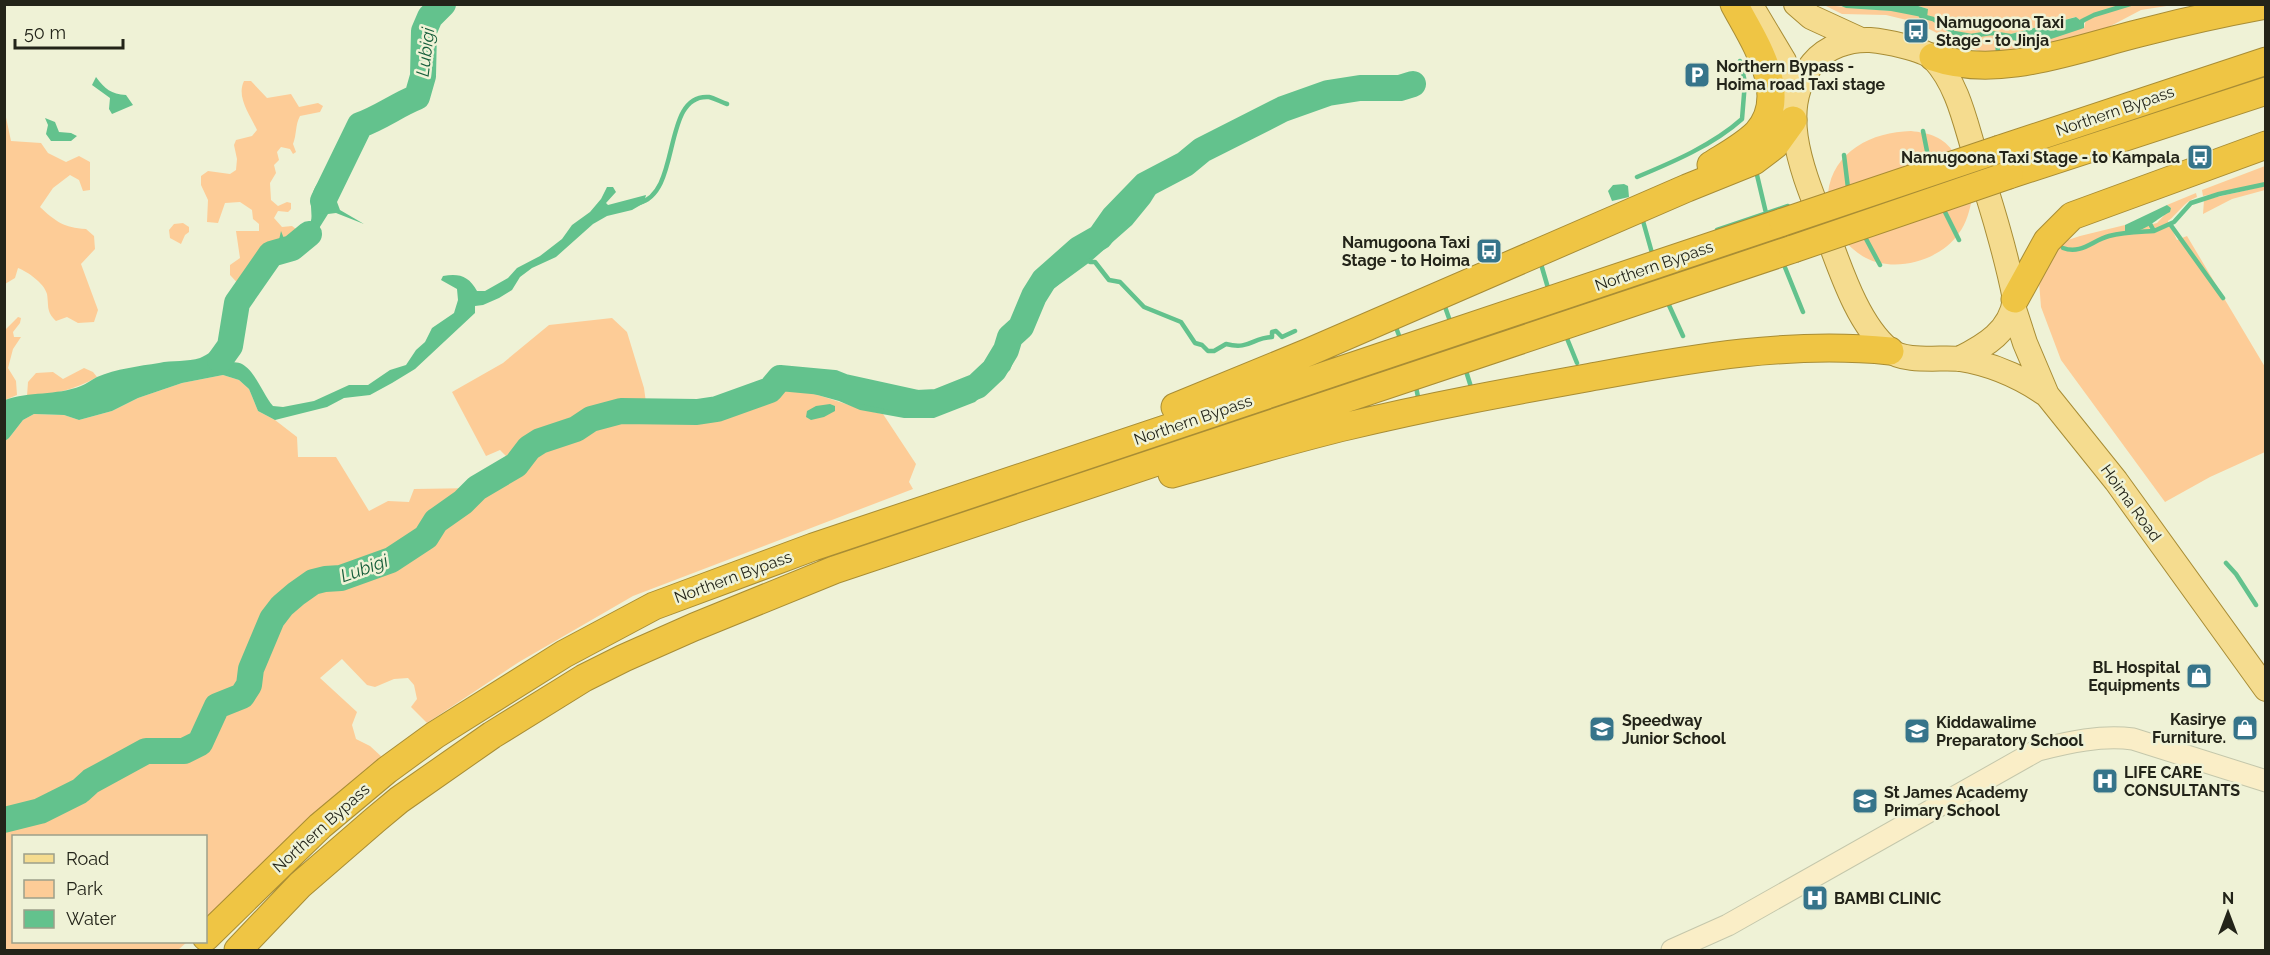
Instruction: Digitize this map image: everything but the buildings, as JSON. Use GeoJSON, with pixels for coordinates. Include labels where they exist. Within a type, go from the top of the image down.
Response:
{"type":"FeatureCollection","features":[{"type":"Feature","properties":{"kind":"highway"},"geometry":{"type":"LineString","coordinates":[[1633,212],[1741,146],[1758,132],[1765,119],[1770,102],[1765,65],[1734,4]]}},
{"type":"Feature","properties":{"kind":"highway"},"geometry":{"type":"LineString","coordinates":[[1933,57],[1950,63],[1999,65],[2042,58],[2202,17],[2265,5]]}},
{"type":"Feature","properties":{"kind":"highway","name":"Northern Bypass"},"geometry":{"type":"LineString","coordinates":[[207,936],[320,826],[387,770],[435,735],[564,654],[654,606],[937,506],[2265,61]]}},
{"type":"Feature","properties":{"kind":"highway","name":"Northern Bypass"},"geometry":{"type":"LineString","coordinates":[[238,951],[300,885],[399,800],[492,735],[584,678],[694,627],[834,570],[2265,91]]}},
{"type":"Feature","properties":{"kind":"highway"},"geometry":{"type":"LineString","coordinates":[[937,506],[997,469],[1215,392],[1754,161],[1775,145],[1795,109]]}},
{"type":"Feature","properties":{"kind":"highway"},"geometry":{"type":"LineString","coordinates":[[2014,304],[2047,241],[2072,216],[2265,145]]}},
{"type":"Feature","properties":{"kind":"highway"},"geometry":{"type":"LineString","coordinates":[[1065,492],[1135,484],[1347,426],[1443,405],[1696,358],[1792,348],[1890,351]]}},
{"type":"Feature","properties":{"kind":"main road"},"geometry":{"type":"LineString","coordinates":[[1796,4],[1811,17],[1861,40]]}},
{"type":"Feature","properties":{"kind":"main road"},"geometry":{"type":"LineString","coordinates":[[1754,10],[1784,61],[1795,109],[1795,138],[1840,269],[1859,310],[1890,351],[1918,359],[1959,359],[2004,370],[2047,395]]}},
{"type":"Feature","properties":{"kind":"main road"},"geometry":{"type":"LineString","coordinates":[[1795,109],[1805,72],[1820,54],[1837,46],[1861,40],[1886,41],[1933,57]]}},
{"type":"Feature","properties":{"kind":"main road","name":"Hoima Road"},"geometry":{"type":"LineString","coordinates":[[1933,57],[1954,90],[1999,230],[2014,304],[2025,343],[2047,395],[2116,480],[2265,689]]}},
{"type":"Feature","properties":{"kind":"main road"},"geometry":{"type":"LineString","coordinates":[[1959,359],[1999,335],[2014,304]]}},
{"type":"Feature","properties":{"kind":"street"},"geometry":{"type":"LineString","coordinates":[[1672,951],[1728,925],[2038,750],[2072,741],[2115,736],[2133,739],[2265,781]]}},
{"type":"Feature","properties":{"kind":"green space"},"geometry":{"type":"Polygon","coordinates":[[[1824,5],[1891,11],[1928,9],[1915,5],[2173,5],[2141,10],[2105,29],[2019,54],[1994,54],[1979,51],[1915,22],[1886,15],[1842,14],[1824,5]],[[2075,17],[2007,35],[2084,28],[2086,19],[2080,20],[2075,17]]]}},
{"type":"Feature","properties":{"kind":"green space"},"geometry":{"type":"Polygon","coordinates":[[[244,81],[251,81],[267,98],[291,94],[299,107],[318,103],[323,106],[320,112],[300,116],[293,144],[296,152],[293,154],[290,149],[281,147],[277,152],[279,160],[274,165],[276,173],[270,183],[271,200],[278,206],[287,202],[291,203],[291,209],[288,212],[278,211],[274,218],[282,227],[292,226],[300,232],[284,241],[279,240],[275,246],[280,251],[271,254],[245,291],[230,275],[230,265],[240,258],[236,231],[259,231],[259,224],[253,219],[252,210],[240,202],[225,203],[218,223],[207,222],[208,200],[201,185],[201,176],[208,171],[230,174],[236,170],[237,159],[234,145],[236,140],[252,136],[257,130],[243,100],[244,81]]]}},
{"type":"Feature","properties":{"kind":"green space"},"geometry":{"type":"Polygon","coordinates":[[[4,108],[11,141],[41,143],[48,153],[66,162],[79,156],[90,162],[90,190],[83,191],[79,180],[70,175],[53,188],[40,207],[60,223],[86,229],[94,236],[95,249],[81,264],[98,310],[94,322],[78,323],[67,317],[56,321],[49,311],[47,294],[43,286],[31,275],[18,268],[15,278],[5,284],[4,108]]]}},
{"type":"Feature","properties":{"kind":"green space"},"geometry":{"type":"Polygon","coordinates":[[[1911,131],[1936,137],[1946,143],[1954,153],[1828,193],[1831,178],[1846,155],[1869,140],[1882,135],[1911,131]]]}},
{"type":"Feature","properties":{"kind":"green space"},"geometry":{"type":"Polygon","coordinates":[[[2265,166],[2264,183],[2203,196],[2202,190],[2265,166]]]}},
{"type":"Feature","properties":{"kind":"green space"},"geometry":{"type":"Polygon","coordinates":[[[2265,186],[2265,190],[2232,199],[2203,214],[2204,200],[2265,186]]]}},
{"type":"Feature","properties":{"kind":"green space"},"geometry":{"type":"Polygon","coordinates":[[[2196,193],[2197,197],[2188,202],[2168,221],[2177,240],[2187,236],[2265,367],[2265,452],[2210,477],[2165,502],[2061,360],[2041,307],[2039,282],[2057,249],[2068,240],[2125,225],[2125,231],[2157,223],[2171,208],[2167,205],[2196,193]]]}},
{"type":"Feature","properties":{"kind":"green space"},"geometry":{"type":"Polygon","coordinates":[[[1972,198],[1964,225],[1951,243],[1941,251],[1916,262],[1890,264],[1878,262],[1863,256],[1844,241],[1972,198]]]}},
{"type":"Feature","properties":{"kind":"green space"},"geometry":{"type":"Polygon","coordinates":[[[183,223],[189,227],[189,232],[181,244],[170,238],[169,230],[174,224],[183,223]]]}},
{"type":"Feature","properties":{"kind":"green space"},"geometry":{"type":"Polygon","coordinates":[[[18,317],[21,318],[20,323],[13,332],[14,337],[21,337],[13,349],[8,368],[16,381],[17,395],[5,400],[5,330],[18,317]]]}},
{"type":"Feature","properties":{"kind":"green space"},"geometry":{"type":"Polygon","coordinates":[[[612,318],[627,332],[644,388],[647,410],[707,411],[765,391],[786,390],[815,394],[883,414],[916,464],[909,482],[913,489],[633,596],[519,662],[427,723],[411,707],[417,699],[414,685],[408,678],[394,679],[375,687],[367,685],[342,659],[320,678],[357,712],[352,725],[356,739],[370,746],[383,758],[291,837],[207,921],[207,835],[12,835],[12,943],[186,943],[178,950],[5,950],[4,441],[23,420],[34,414],[64,415],[79,420],[112,411],[138,398],[182,383],[223,375],[239,380],[249,389],[258,411],[275,420],[297,437],[298,457],[336,457],[369,511],[388,501],[409,502],[414,489],[477,488],[516,466],[500,450],[486,456],[452,392],[503,363],[549,325],[612,318]],[[202,738],[186,746],[147,751],[180,758],[202,738]]]}},
{"type":"Feature","properties":{"kind":"green space"},"geometry":{"type":"Polygon","coordinates":[[[84,368],[93,372],[97,377],[63,391],[27,396],[28,382],[36,373],[53,372],[63,379],[84,368]]]}},
{"type":"Feature","properties":{"kind":"water"},"geometry":{"type":"Polygon","coordinates":[[[1839,5],[1915,5],[1928,9],[1927,18],[1891,11],[1846,8],[1839,5]]]}},
{"type":"Feature","properties":{"kind":"water"},"geometry":{"type":"Polygon","coordinates":[[[2076,17],[2080,20],[2087,19],[2084,28],[2036,44],[2005,39],[2007,35],[2076,17]]]}},
{"type":"Feature","properties":{"kind":"water"},"geometry":{"type":"Polygon","coordinates":[[[96,77],[109,90],[126,95],[133,105],[112,114],[109,109],[110,98],[92,85],[96,77]]]}},
{"type":"Feature","properties":{"kind":"water"},"geometry":{"type":"Polygon","coordinates":[[[45,118],[55,122],[59,132],[77,136],[71,141],[51,141],[46,134],[48,125],[45,118]]]}},
{"type":"Feature","properties":{"kind":"water"},"geometry":{"type":"Polygon","coordinates":[[[338,171],[334,194],[340,210],[364,224],[336,213],[328,214],[301,257],[297,252],[280,251],[274,246],[279,240],[281,231],[285,241],[307,228],[312,216],[311,206],[315,187],[326,176],[338,171]]]}},
{"type":"Feature","properties":{"kind":"water"},"geometry":{"type":"Polygon","coordinates":[[[1170,171],[1150,203],[1132,225],[1090,262],[1049,292],[1038,309],[1031,329],[1020,345],[1010,370],[975,402],[934,418],[904,418],[860,410],[839,401],[803,391],[770,390],[789,385],[863,392],[881,396],[915,410],[921,407],[942,406],[975,391],[995,368],[1000,352],[1048,283],[1093,246],[1100,232],[1112,226],[1141,198],[1151,192],[1156,180],[1162,174],[1170,171]]]}},
{"type":"Feature","properties":{"kind":"water"},"geometry":{"type":"Polygon","coordinates":[[[1613,185],[1628,186],[1629,197],[1612,201],[1608,191],[1613,185]]]}},
{"type":"Feature","properties":{"kind":"water"},"geometry":{"type":"Polygon","coordinates":[[[607,187],[613,187],[616,192],[606,203],[608,205],[646,195],[644,203],[632,210],[607,216],[593,224],[556,257],[532,268],[520,277],[512,290],[483,305],[475,306],[475,313],[415,369],[370,395],[344,398],[327,407],[275,420],[258,411],[249,389],[239,380],[223,375],[182,383],[138,398],[112,411],[79,420],[64,415],[34,414],[23,420],[5,441],[5,400],[23,395],[72,389],[104,374],[128,368],[200,358],[211,352],[233,328],[239,339],[227,361],[240,363],[247,367],[273,406],[283,407],[314,401],[349,385],[368,385],[390,370],[406,365],[416,350],[425,342],[432,328],[454,313],[458,300],[457,289],[441,280],[443,276],[463,277],[471,282],[477,291],[485,291],[508,278],[517,268],[540,256],[562,239],[572,225],[590,212],[607,187]]]}},
{"type":"Feature","properties":{"kind":"water"},"geometry":{"type":"Polygon","coordinates":[[[2167,205],[2171,208],[2170,212],[2149,226],[2138,231],[2125,231],[2125,225],[2167,205]]]}},
{"type":"Feature","properties":{"kind":"water"},"geometry":{"type":"Polygon","coordinates":[[[830,404],[835,406],[835,411],[811,420],[806,417],[807,411],[816,406],[830,404]]]}},
{"type":"Feature","properties":{"kind":"water"},"geometry":{"type":"Polygon","coordinates":[[[202,737],[193,752],[182,757],[164,758],[146,751],[186,746],[202,737]]]}},
{"type":"Feature","properties":{"kind":"waterway","name":"Lubigi"},"geometry":{"type":"LineString","coordinates":[[323,201],[360,125],[417,97],[423,76],[424,31],[430,17],[443,4]]}},
{"type":"Feature","properties":{"kind":"waterway"},"geometry":{"type":"LineString","coordinates":[[2082,21],[2130,4]]}},
{"type":"Feature","properties":{"kind":"waterway"},"geometry":{"type":"LineString","coordinates":[[1921,16],[1933,19],[1954,33],[1971,36],[1991,33],[2010,36]]}},
{"type":"Feature","properties":{"kind":"waterway"},"geometry":{"type":"LineString","coordinates":[[1996,34],[1998,51]]}},
{"type":"Feature","properties":{"kind":"waterway"},"geometry":{"type":"LineString","coordinates":[[1637,177],[1706,145],[1742,119],[1745,82],[1740,61]]}},
{"type":"Feature","properties":{"kind":"waterway","name":"Lubigi"},"geometry":{"type":"LineString","coordinates":[[4,820],[40,811],[80,791],[91,781],[146,751],[184,751],[200,743],[217,706],[242,696],[249,685],[251,669],[272,619],[282,606],[313,582],[341,578],[391,560],[426,537],[436,521],[463,502],[477,488],[516,465],[529,448],[540,441],[576,429],[591,419],[621,411],[697,412],[717,409],[770,390],[780,378],[834,383],[917,403],[937,402],[977,386],[994,370],[1006,350],[1010,337],[1021,327],[1034,296],[1044,280],[1079,249],[1100,237],[1114,217],[1145,185],[1185,164],[1202,150],[1283,109],[1328,93],[1360,88],[1400,88],[1413,84]]}},
{"type":"Feature","properties":{"kind":"waterway"},"geometry":{"type":"LineString","coordinates":[[639,203],[652,195],[661,182],[684,110],[694,100],[709,97],[727,104]]}},
{"type":"Feature","properties":{"kind":"waterway"},"geometry":{"type":"LineString","coordinates":[[1923,131],[1929,161]]}},
{"type":"Feature","properties":{"kind":"waterway"},"geometry":{"type":"LineString","coordinates":[[1844,155],[1848,188]]}},
{"type":"Feature","properties":{"kind":"waterway"},"geometry":{"type":"LineString","coordinates":[[1757,175],[1766,213]]}},
{"type":"Feature","properties":{"kind":"waterway"},"geometry":{"type":"LineString","coordinates":[[2149,222],[2154,231],[2174,222],[2191,203],[2219,194],[2266,184]]}},
{"type":"Feature","properties":{"kind":"waterway"},"geometry":{"type":"LineString","coordinates":[[1717,230],[1788,206]]}},
{"type":"Feature","properties":{"kind":"waterway"},"geometry":{"type":"LineString","coordinates":[[1944,210],[1959,240]]}},
{"type":"Feature","properties":{"kind":"waterway"},"geometry":{"type":"LineString","coordinates":[[1643,221],[1652,253]]}},
{"type":"Feature","properties":{"kind":"waterway"},"geometry":{"type":"LineString","coordinates":[[2170,224],[2223,298]]}},
{"type":"Feature","properties":{"kind":"waterway"},"geometry":{"type":"LineString","coordinates":[[2063,248],[2076,250],[2109,236],[2154,231]]}},
{"type":"Feature","properties":{"kind":"waterway","name":"Lubigi"},"geometry":{"type":"LineString","coordinates":[[220,360],[230,346],[237,303],[271,254],[292,248],[309,234]]}},
{"type":"Feature","properties":{"kind":"waterway"},"geometry":{"type":"LineString","coordinates":[[1865,237],[1880,265]]}},
{"type":"Feature","properties":{"kind":"waterway"},"geometry":{"type":"LineString","coordinates":[[1079,249],[1090,262],[1095,262],[1109,280],[1120,282],[1144,307],[1181,322],[1195,343],[1202,345],[1208,351],[1214,351],[1226,344],[1246,345],[1259,339],[1272,337],[1272,332],[1276,331],[1282,337],[1295,331]]}},
{"type":"Feature","properties":{"kind":"waterway"},"geometry":{"type":"LineString","coordinates":[[1541,264],[1548,288]]}},
{"type":"Feature","properties":{"kind":"waterway"},"geometry":{"type":"LineString","coordinates":[[1784,265],[1803,312]]}},
{"type":"Feature","properties":{"kind":"waterway"},"geometry":{"type":"LineString","coordinates":[[1668,303],[1683,336]]}},
{"type":"Feature","properties":{"kind":"waterway"},"geometry":{"type":"LineString","coordinates":[[1444,304],[1450,321]]}},
{"type":"Feature","properties":{"kind":"waterway"},"geometry":{"type":"LineString","coordinates":[[1395,325],[1400,338]]}},
{"type":"Feature","properties":{"kind":"waterway"},"geometry":{"type":"LineString","coordinates":[[1566,336],[1577,363]]}},
{"type":"Feature","properties":{"kind":"waterway"},"geometry":{"type":"LineString","coordinates":[[1466,371],[1471,387]]}},
{"type":"Feature","properties":{"kind":"waterway"},"geometry":{"type":"LineString","coordinates":[[1416,387],[1419,402]]}},
{"type":"Feature","properties":{"kind":"waterway"},"geometry":{"type":"LineString","coordinates":[[2226,563],[2256,605]]}},
{"type":"Feature","properties":{"kind":"place","name":"Namugoona Taxi Stage - to Jinja"},"geometry":{"type":"Point","coordinates":[1916,31]}},
{"type":"Feature","properties":{"kind":"place","name":"Northern Bypass - Hoima road Taxi stage"},"geometry":{"type":"Point","coordinates":[1697,75]}},
{"type":"Feature","properties":{"kind":"place","name":"Namugoona Taxi Stage - to Kampala"},"geometry":{"type":"Point","coordinates":[2200,157]}},
{"type":"Feature","properties":{"kind":"place","name":"Namugoona Taxi Stage - to Hoima"},"geometry":{"type":"Point","coordinates":[1489,251]}},
{"type":"Feature","properties":{"kind":"place","name":"BL Hospital Equipments"},"geometry":{"type":"Point","coordinates":[2199,676]}},
{"type":"Feature","properties":{"kind":"place","name":"Kasirye Furniture."},"geometry":{"type":"Point","coordinates":[2245,728]}},
{"type":"Feature","properties":{"kind":"place","name":"Speedway Junior School"},"geometry":{"type":"Point","coordinates":[1602,729]}},
{"type":"Feature","properties":{"kind":"place","name":"Kiddawalime Preparatory School"},"geometry":{"type":"Point","coordinates":[1917,731]}},
{"type":"Feature","properties":{"kind":"place","name":"LIFE CARE CONSULTANTS"},"geometry":{"type":"Point","coordinates":[2105,781]}},
{"type":"Feature","properties":{"kind":"place","name":"St James Academy Primary School"},"geometry":{"type":"Point","coordinates":[1865,801]}},
{"type":"Feature","properties":{"kind":"place","name":"BAMBI CLINIC"},"geometry":{"type":"Point","coordinates":[1815,898]}}]}
